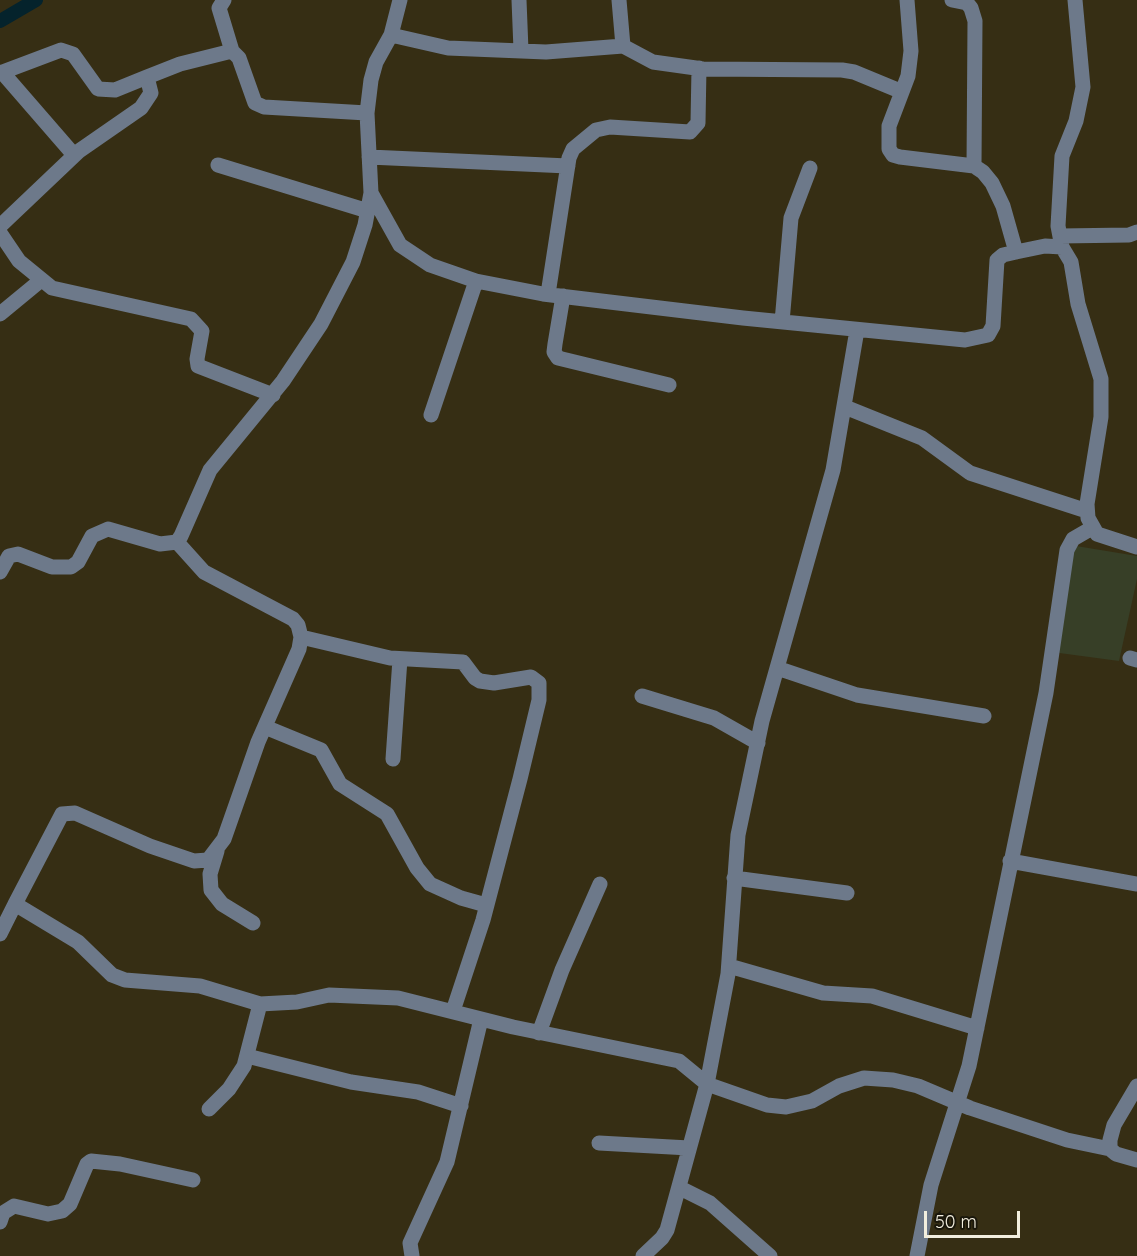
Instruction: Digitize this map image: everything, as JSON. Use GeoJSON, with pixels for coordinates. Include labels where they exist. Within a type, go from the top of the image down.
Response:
{"type":"FeatureCollection","features":[{"type":"Feature","properties":{"kind":"street"},"geometry":{"type":"LineString","coordinates":[[224,0],[219,8],[232,51],[239,58],[255,103],[264,107],[367,113]]}},
{"type":"Feature","properties":{"kind":"street"},"geometry":{"type":"LineString","coordinates":[[177,543],[210,470],[273,394],[321,324],[353,262],[371,193],[367,113],[374,71],[391,35],[400,0]]}},
{"type":"Feature","properties":{"kind":"street"},"geometry":{"type":"LineString","coordinates":[[519,0],[521,50]]}},
{"type":"Feature","properties":{"kind":"street"},"geometry":{"type":"LineString","coordinates":[[619,0],[623,46]]}},
{"type":"Feature","properties":{"kind":"street"},"geometry":{"type":"LineString","coordinates":[[907,0],[911,51],[908,76],[900,91],[889,126],[889,149],[892,154],[974,166],[992,183],[1003,206],[1016,252]]}},
{"type":"Feature","properties":{"kind":"street"},"geometry":{"type":"LineString","coordinates":[[952,0],[966,3],[975,21],[974,166]]}},
{"type":"Feature","properties":{"kind":"street"},"geometry":{"type":"LineString","coordinates":[[1074,0],[1083,87],[1076,121],[1062,156],[1059,210],[1061,242],[1071,262],[1078,304],[1101,379],[1102,400],[1087,511],[1092,528],[1097,534],[1137,548]]}},
{"type":"Feature","properties":{"kind":"street"},"geometry":{"type":"LineString","coordinates":[[391,35],[448,48],[575,51],[623,46],[653,62],[699,69],[842,70],[854,72],[900,91]]}},
{"type":"Feature","properties":{"kind":"street"},"geometry":{"type":"LineString","coordinates":[[74,155],[1,73],[61,50],[73,54],[98,89],[115,90],[180,64],[232,51]]}},
{"type":"Feature","properties":{"kind":"street"},"geometry":{"type":"LineString","coordinates":[[669,385],[558,358],[554,352],[555,295],[568,166],[573,149],[602,128],[645,128],[680,133],[690,132],[696,128],[699,111],[699,69]]}},
{"type":"Feature","properties":{"kind":"street"},"geometry":{"type":"LineString","coordinates":[[0,226],[74,155],[141,108],[151,93],[147,77]]}},
{"type":"Feature","properties":{"kind":"street"},"geometry":{"type":"LineString","coordinates":[[369,157],[568,166]]}},
{"type":"Feature","properties":{"kind":"street"},"geometry":{"type":"LineString","coordinates":[[218,165],[368,211]]}},
{"type":"Feature","properties":{"kind":"street"},"geometry":{"type":"LineString","coordinates":[[782,322],[791,218],[810,168]]}},
{"type":"Feature","properties":{"kind":"street"},"geometry":{"type":"LineString","coordinates":[[371,193],[400,245],[430,265],[476,281],[555,295],[782,322],[965,340],[988,335],[995,316],[994,270],[997,260],[1003,255],[1061,242],[1129,235],[1137,231]]}},
{"type":"Feature","properties":{"kind":"street"},"geometry":{"type":"LineString","coordinates":[[0,233],[19,261],[40,281],[64,292],[84,294],[191,319],[202,331],[196,359],[198,366],[273,394]]}},
{"type":"Feature","properties":{"kind":"street"},"geometry":{"type":"LineString","coordinates":[[0,314],[40,281]]}},
{"type":"Feature","properties":{"kind":"street"},"geometry":{"type":"LineString","coordinates":[[431,415],[476,281]]}},
{"type":"Feature","properties":{"kind":"street"},"geometry":{"type":"LineString","coordinates":[[644,1256],[662,1238],[680,1188],[707,1084],[729,966],[738,835],[777,669],[814,544],[845,407],[857,330]]}},
{"type":"Feature","properties":{"kind":"street"},"geometry":{"type":"LineString","coordinates":[[845,407],[922,438],[970,473],[1087,511]]}},
{"type":"Feature","properties":{"kind":"street"},"geometry":{"type":"LineString","coordinates":[[917,1256],[931,1185],[958,1102],[977,1028],[1046,693],[1067,550],[1073,539],[1092,528]]}},
{"type":"Feature","properties":{"kind":"street"},"geometry":{"type":"LineString","coordinates":[[0,572],[5,551],[26,555],[52,567],[71,567],[78,562],[93,536],[108,529],[160,544],[177,543]]}},
{"type":"Feature","properties":{"kind":"street"},"geometry":{"type":"LineString","coordinates":[[0,934],[7,912],[66,812],[75,813],[150,846],[194,861],[208,860],[224,839],[265,727],[299,649],[301,637],[298,625],[292,619],[204,572],[177,543]]}},
{"type":"Feature","properties":{"kind":"street"},"geometry":{"type":"LineString","coordinates":[[301,637],[400,659],[464,662],[475,678],[494,683],[531,677],[539,683],[539,700],[486,905],[453,1011]]}},
{"type":"Feature","properties":{"kind":"street"},"geometry":{"type":"LineString","coordinates":[[393,759],[400,659]]}},
{"type":"Feature","properties":{"kind":"street"},"geometry":{"type":"LineString","coordinates":[[777,669],[857,695],[984,716]]}},
{"type":"Feature","properties":{"kind":"street"},"geometry":{"type":"LineString","coordinates":[[642,696],[714,718],[758,743]]}},
{"type":"Feature","properties":{"kind":"street"},"geometry":{"type":"LineString","coordinates":[[265,727],[321,750],[340,784],[387,814],[417,867],[430,884],[486,905]]}},
{"type":"Feature","properties":{"kind":"street"},"geometry":{"type":"LineString","coordinates":[[217,851],[210,882],[215,897],[254,923]]}},
{"type":"Feature","properties":{"kind":"street"},"geometry":{"type":"LineString","coordinates":[[1010,861],[1137,884]]}},
{"type":"Feature","properties":{"kind":"street"},"geometry":{"type":"LineString","coordinates":[[734,878],[847,893]]}},
{"type":"Feature","properties":{"kind":"street"},"geometry":{"type":"LineString","coordinates":[[539,1033],[562,970],[600,884]]}},
{"type":"Feature","properties":{"kind":"street"},"geometry":{"type":"LineString","coordinates":[[7,912],[78,942],[112,975],[125,980],[200,987],[261,1004],[297,1002],[329,995],[398,998],[539,1033],[679,1061],[707,1084],[767,1105],[786,1107],[813,1101],[839,1086],[864,1078],[892,1080],[918,1086],[1067,1140],[1110,1149],[1116,1154],[1137,1160]]}},
{"type":"Feature","properties":{"kind":"street"},"geometry":{"type":"LineString","coordinates":[[729,966],[824,993],[872,996],[893,1001],[977,1028]]}},
{"type":"Feature","properties":{"kind":"street"},"geometry":{"type":"LineString","coordinates":[[208,1109],[239,1076],[247,1056],[261,1004]]}},
{"type":"Feature","properties":{"kind":"street"},"geometry":{"type":"LineString","coordinates":[[412,1256],[410,1243],[447,1162],[481,1019]]}},
{"type":"Feature","properties":{"kind":"street"},"geometry":{"type":"LineString","coordinates":[[247,1056],[351,1082],[418,1092],[461,1106]]}},
{"type":"Feature","properties":{"kind":"street"},"geometry":{"type":"LineString","coordinates":[[1110,1149],[1114,1125],[1137,1086]]}},
{"type":"Feature","properties":{"kind":"street"},"geometry":{"type":"LineString","coordinates":[[599,1143],[689,1148]]}},
{"type":"Feature","properties":{"kind":"street"},"geometry":{"type":"LineString","coordinates":[[0,1222],[3,1213],[14,1206],[48,1214],[62,1212],[70,1204],[87,1164],[91,1161],[120,1164],[193,1180]]}},
{"type":"Feature","properties":{"kind":"street"},"geometry":{"type":"LineString","coordinates":[[680,1188],[710,1203],[770,1256]]}},
{"type":"Feature","properties":{"kind":"green space"},"geometry":{"type":"Polygon","coordinates":[[[1070,545],[1137,556],[1137,579],[1119,661],[1052,652],[1070,545]]]}},
{"type":"Feature","properties":{"kind":"waterway"},"geometry":{"type":"LineString","coordinates":[[0,21],[36,0]]}}]}
